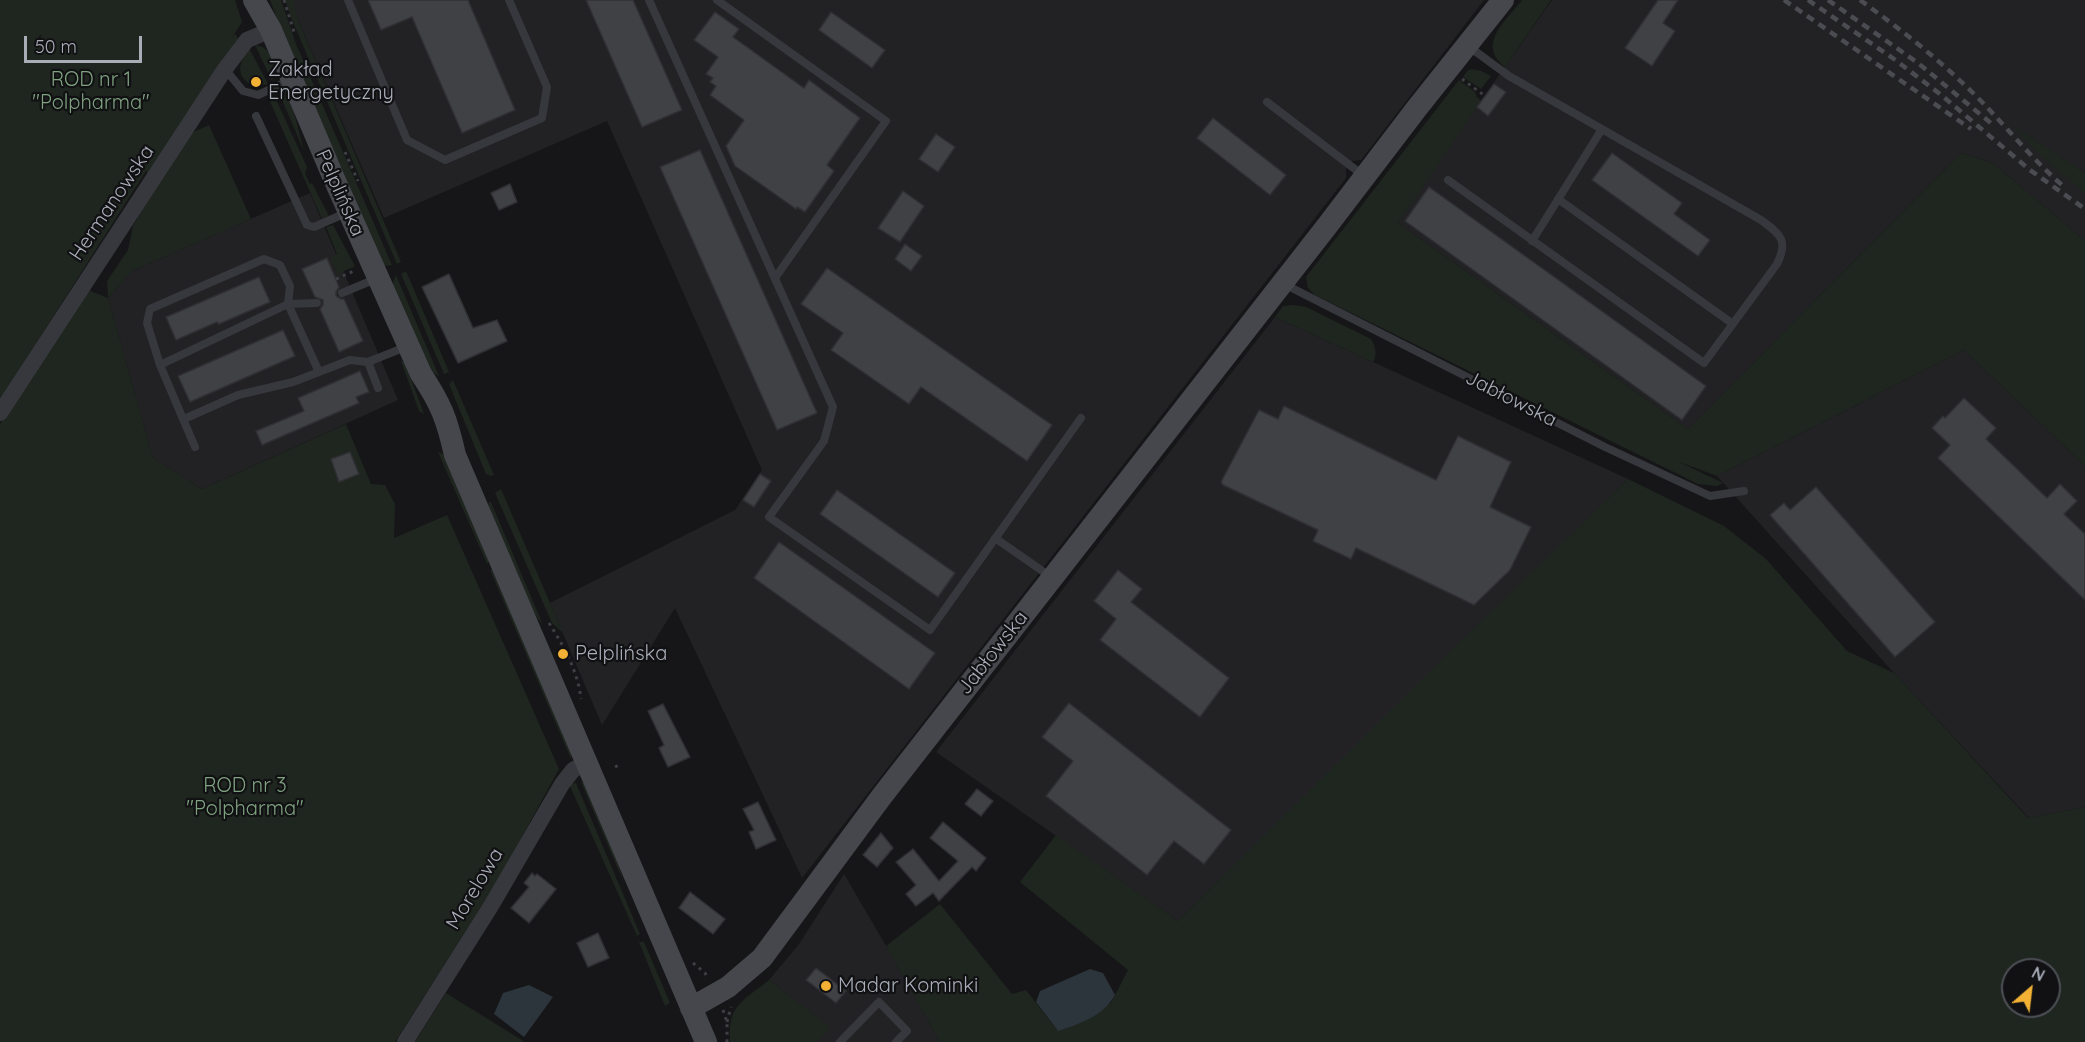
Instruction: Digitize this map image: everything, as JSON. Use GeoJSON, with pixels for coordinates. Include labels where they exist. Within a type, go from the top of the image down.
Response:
{"type":"FeatureCollection","features":[{"type":"Feature","properties":{"kind":"main road","name":"Jabłowska"},"geometry":{"type":"LineString","coordinates":[[691,1008],[728,987],[762,958],[842,849],[1503,0]]}},
{"type":"Feature","properties":{"kind":"main road","name":"Pelplińska"},"geometry":{"type":"LineString","coordinates":[[261,10],[421,374],[430,416],[435,427],[455,454],[706,1042]]}},
{"type":"Feature","properties":{"kind":"street","name":"Hermanowska"},"geometry":{"type":"LineString","coordinates":[[0,413],[225,69],[247,40],[261,10]]}},
{"type":"Feature","properties":{"kind":"street","name":"Morelowa"},"geometry":{"type":"LineString","coordinates":[[405,1042],[491,906],[562,784],[573,770],[587,762]]}},
{"type":"Feature","properties":{"kind":"lane"},"geometry":{"type":"LineString","coordinates":[[348,0],[407,140],[445,160],[542,118],[547,87],[510,0]]}},
{"type":"Feature","properties":{"kind":"lane"},"geometry":{"type":"LineString","coordinates":[[650,0],[833,407],[824,441],[769,517],[930,630],[1081,418]]}},
{"type":"Feature","properties":{"kind":"lane"},"geometry":{"type":"LineString","coordinates":[[717,0],[886,121],[775,278]]}},
{"type":"Feature","properties":{"kind":"lane"},"geometry":{"type":"LineString","coordinates":[[1448,180],[1704,363],[1783,253],[1783,241],[1778,232],[1761,220],[1509,76],[1467,45]]}},
{"type":"Feature","properties":{"kind":"lane"},"geometry":{"type":"LineString","coordinates":[[225,69],[243,91],[258,95],[292,80]]}},
{"type":"Feature","properties":{"kind":"lane"},"geometry":{"type":"LineString","coordinates":[[1267,102],[1364,177]]}},
{"type":"Feature","properties":{"kind":"lane"},"geometry":{"type":"LineString","coordinates":[[256,116],[307,225],[314,227],[349,212]]}},
{"type":"Feature","properties":{"kind":"lane"},"geometry":{"type":"LineString","coordinates":[[1532,241],[1602,129]]}},
{"type":"Feature","properties":{"kind":"lane"},"geometry":{"type":"LineString","coordinates":[[1558,199],[1733,324]]}},
{"type":"Feature","properties":{"kind":"lane"},"geometry":{"type":"LineString","coordinates":[[195,447],[160,365],[147,323],[150,309],[264,260],[280,266],[290,286],[288,304],[318,372]]}},
{"type":"Feature","properties":{"kind":"lane"},"geometry":{"type":"LineString","coordinates":[[342,293],[378,278]]}},
{"type":"Feature","properties":{"kind":"lane","name":"Jabłowska"},"geometry":{"type":"LineString","coordinates":[[1282,283],[1605,447],[1710,496],[1744,491]]}},
{"type":"Feature","properties":{"kind":"lane"},"geometry":{"type":"LineString","coordinates":[[160,365],[288,304],[318,303]]}},
{"type":"Feature","properties":{"kind":"lane"},"geometry":{"type":"LineString","coordinates":[[184,419],[238,395],[293,382],[350,360],[368,362],[408,346]]}},
{"type":"Feature","properties":{"kind":"lane"},"geometry":{"type":"LineString","coordinates":[[368,362],[378,388]]}},
{"type":"Feature","properties":{"kind":"lane"},"geometry":{"type":"LineString","coordinates":[[995,538],[1052,578]]}},
{"type":"Feature","properties":{"kind":"lane"},"geometry":{"type":"LineString","coordinates":[[840,1042],[879,1002],[907,1031],[896,1042]]}},
{"type":"Feature","properties":{"kind":"path"},"geometry":{"type":"LineString","coordinates":[[284,0],[298,45]]}},
{"type":"Feature","properties":{"kind":"path"},"geometry":{"type":"LineString","coordinates":[[1458,76],[1485,96]]}},
{"type":"Feature","properties":{"kind":"path"},"geometry":{"type":"LineString","coordinates":[[342,145],[360,186]]}},
{"type":"Feature","properties":{"kind":"path"},"geometry":{"type":"LineString","coordinates":[[336,279],[348,274]]}},
{"type":"Feature","properties":{"kind":"path"},"geometry":{"type":"LineString","coordinates":[[615,766],[621,764]]}},
{"type":"Feature","properties":{"kind":"shaded area"},"geometry":{"type":"Polygon","coordinates":[[[292,0],[1484,0],[1361,160],[1352,161],[1346,169],[1346,178],[802,878],[675,608],[602,725],[550,603],[735,510],[762,470],[607,121],[384,218],[298,20],[292,0]]]}},
{"type":"Feature","properties":{"kind":"shaded area"},"geometry":{"type":"Polygon","coordinates":[[[1552,0],[2085,0],[2085,173],[2015,128],[2085,184],[2085,241],[1993,163],[1961,153],[1688,429],[1398,223],[1428,176],[1552,0]]]}},
{"type":"Feature","properties":{"kind":"shaded area"},"geometry":{"type":"Polygon","coordinates":[[[310,193],[398,400],[202,489],[153,458],[108,298],[132,271],[310,193]]]}},
{"type":"Feature","properties":{"kind":"shaded area"},"geometry":{"type":"Polygon","coordinates":[[[1275,317],[1628,479],[1178,921],[936,752],[1275,317]]]}},
{"type":"Feature","properties":{"kind":"shaded area"},"geometry":{"type":"Polygon","coordinates":[[[1964,350],[2085,466],[2085,807],[2029,818],[1894,673],[1717,476],[1964,350]]]}},
{"type":"Feature","properties":{"kind":"shaded area"},"geometry":{"type":"Polygon","coordinates":[[[844,874],[940,1042],[818,1042],[829,1027],[769,980],[799,944],[844,874]]]}},
{"type":"Feature","properties":{"kind":"shaded area"},"geometry":{"type":"Polygon","coordinates":[[[1090,969],[1103,973],[1115,995],[1098,1014],[1058,1031],[1036,1002],[1040,991],[1090,969]]]}},
{"type":"Feature","properties":{"kind":"shaded area"},"geometry":{"type":"Polygon","coordinates":[[[529,985],[553,997],[524,1037],[494,1014],[503,993],[529,985]]]}},
{"type":"Feature","properties":{"kind":"green space","name":"ROD nr 1 \"Polpharma\""},"geometry":{"type":"Polygon","coordinates":[[[0,0],[235,0],[242,22],[230,41],[235,34],[239,39],[150,175],[146,171],[0,400],[0,0]]]}},
{"type":"Feature","properties":{"kind":"green space"},"geometry":{"type":"Polygon","coordinates":[[[270,0],[281,0],[296,44],[392,265],[385,266],[382,263],[285,40],[270,0]]]}},
{"type":"Feature","properties":{"kind":"green space"},"geometry":{"type":"Polygon","coordinates":[[[285,0],[293,0],[298,20],[401,262],[397,264],[292,20],[285,0]]]}},
{"type":"Feature","properties":{"kind":"green space"},"geometry":{"type":"Polygon","coordinates":[[[1522,0],[1551,0],[1505,67],[1493,50],[1493,41],[1502,24],[1522,0]]]}},
{"type":"Feature","properties":{"kind":"green space"},"geometry":{"type":"Polygon","coordinates":[[[255,45],[264,48],[272,58],[276,71],[272,81],[255,45]]]}},
{"type":"Feature","properties":{"kind":"green space"},"geometry":{"type":"Polygon","coordinates":[[[249,48],[268,84],[254,87],[243,78],[241,64],[249,48]]]}},
{"type":"Feature","properties":{"kind":"green space"},"geometry":{"type":"Polygon","coordinates":[[[1471,69],[1491,76],[1481,89],[1463,77],[1471,69]]]}},
{"type":"Feature","properties":{"kind":"green space"},"geometry":{"type":"Polygon","coordinates":[[[1459,80],[1475,92],[1481,101],[1398,223],[1688,429],[1961,153],[1993,163],[2085,241],[2085,466],[1964,350],[1717,476],[1677,461],[1723,483],[1717,486],[1698,484],[1315,295],[1308,288],[1306,277],[1459,80]]]}},
{"type":"Feature","properties":{"kind":"green space"},"geometry":{"type":"Polygon","coordinates":[[[279,93],[286,95],[291,101],[304,151],[279,93]]]}},
{"type":"Feature","properties":{"kind":"green space"},"geometry":{"type":"Polygon","coordinates":[[[274,95],[307,167],[305,174],[329,216],[322,219],[268,97],[274,95]]]}},
{"type":"Feature","properties":{"kind":"green space"},"geometry":{"type":"Polygon","coordinates":[[[209,125],[251,219],[132,271],[108,298],[107,281],[128,250],[133,226],[162,174],[191,133],[209,125]]]}},
{"type":"Feature","properties":{"kind":"green space"},"geometry":{"type":"Polygon","coordinates":[[[2012,125],[2085,173],[2085,193],[2041,156],[2012,125]]]}},
{"type":"Feature","properties":{"kind":"green space"},"geometry":{"type":"Polygon","coordinates":[[[333,225],[355,266],[338,274],[330,258],[337,254],[326,227],[333,225]]]}},
{"type":"Feature","properties":{"kind":"green space"},"geometry":{"type":"Polygon","coordinates":[[[406,271],[449,372],[444,374],[401,274],[406,271]]]}},
{"type":"Feature","properties":{"kind":"green space"},"geometry":{"type":"Polygon","coordinates":[[[396,275],[439,376],[431,372],[392,285],[396,275]]]}},
{"type":"Feature","properties":{"kind":"green space","name":"ROD nr 3 \"Polpharma\""},"geometry":{"type":"Polygon","coordinates":[[[86,289],[108,298],[153,458],[202,489],[346,424],[371,484],[385,485],[395,504],[394,538],[447,515],[559,769],[499,879],[395,1042],[0,1042],[0,424],[86,289]]]}},
{"type":"Feature","properties":{"kind":"green space"},"geometry":{"type":"Polygon","coordinates":[[[1283,306],[1306,307],[1371,339],[1375,350],[1373,362],[1275,317],[1283,306]]]}},
{"type":"Feature","properties":{"kind":"green space"},"geometry":{"type":"Polygon","coordinates":[[[401,361],[405,362],[424,414],[419,411],[401,361]]]}},
{"type":"Feature","properties":{"kind":"green space"},"geometry":{"type":"Polygon","coordinates":[[[453,380],[494,475],[486,474],[449,384],[453,380]]]}},
{"type":"Feature","properties":{"kind":"green space"},"geometry":{"type":"Polygon","coordinates":[[[438,452],[443,454],[490,560],[487,564],[438,452]]]}},
{"type":"Feature","properties":{"kind":"green space"},"geometry":{"type":"Polygon","coordinates":[[[1628,479],[1724,526],[1766,559],[1847,651],[1894,673],[2028,818],[2085,807],[2085,1042],[940,1042],[886,946],[940,904],[1012,994],[1026,990],[1057,1030],[1111,1003],[1128,970],[1020,882],[1056,835],[1178,921],[1628,479]]]}},
{"type":"Feature","properties":{"kind":"green space"},"geometry":{"type":"Polygon","coordinates":[[[501,489],[563,633],[552,623],[495,493],[501,489]]]}},
{"type":"Feature","properties":{"kind":"green space"},"geometry":{"type":"Polygon","coordinates":[[[489,502],[491,502],[543,625],[531,609],[488,511],[489,502]]]}},
{"type":"Feature","properties":{"kind":"green space"},"geometry":{"type":"Polygon","coordinates":[[[494,569],[572,750],[571,759],[490,570],[494,569]]]}},
{"type":"Feature","properties":{"kind":"green space"},"geometry":{"type":"Polygon","coordinates":[[[581,782],[585,784],[613,848],[624,883],[581,782]]]}},
{"type":"Feature","properties":{"kind":"green space"},"geometry":{"type":"Polygon","coordinates":[[[576,783],[640,934],[637,936],[569,784],[576,783]]]}},
{"type":"Feature","properties":{"kind":"green space"},"geometry":{"type":"Polygon","coordinates":[[[639,942],[644,942],[670,1003],[665,1006],[639,942]]]}},
{"type":"Feature","properties":{"kind":"green space"},"geometry":{"type":"Polygon","coordinates":[[[769,980],[830,1027],[818,1042],[730,1042],[731,1020],[734,1012],[744,999],[769,980]]]}},
{"type":"Feature","properties":{"kind":"green space"},"geometry":{"type":"Polygon","coordinates":[[[446,993],[525,1042],[415,1042],[446,993]]]}},
{"type":"Feature","properties":{"kind":"building"},"geometry":{"type":"Polygon","coordinates":[[[368,0],[468,0],[515,110],[462,133],[412,17],[381,30],[368,0]]]}},
{"type":"Feature","properties":{"kind":"building"},"geometry":{"type":"Polygon","coordinates":[[[586,0],[633,0],[682,110],[642,127],[586,0]]]}},
{"type":"Feature","properties":{"kind":"building"},"geometry":{"type":"Polygon","coordinates":[[[1658,0],[1678,0],[1663,23],[1675,31],[1652,66],[1625,48],[1658,0]]]}},
{"type":"Feature","properties":{"kind":"building"},"geometry":{"type":"Polygon","coordinates":[[[715,12],[739,29],[733,37],[804,88],[809,80],[860,118],[827,165],[834,171],[805,212],[797,207],[796,209],[735,166],[726,146],[744,120],[710,95],[716,86],[710,82],[713,78],[706,74],[718,57],[694,40],[715,12]]]}},
{"type":"Feature","properties":{"kind":"building"},"geometry":{"type":"Polygon","coordinates":[[[831,12],[885,50],[872,68],[819,30],[831,12]]]}},
{"type":"Feature","properties":{"kind":"building"},"geometry":{"type":"Polygon","coordinates":[[[1494,84],[1506,92],[1488,116],[1477,107],[1494,84]]]}},
{"type":"Feature","properties":{"kind":"building"},"geometry":{"type":"Polygon","coordinates":[[[1213,118],[1286,175],[1270,195],[1197,138],[1213,118]]]}},
{"type":"Feature","properties":{"kind":"building"},"geometry":{"type":"Polygon","coordinates":[[[936,134],[955,147],[938,172],[919,159],[936,134]]]}},
{"type":"Feature","properties":{"kind":"building"},"geometry":{"type":"Polygon","coordinates":[[[700,150],[817,413],[777,430],[660,167],[700,150]]]}},
{"type":"Feature","properties":{"kind":"building"},"geometry":{"type":"Polygon","coordinates":[[[1612,153],[1682,203],[1674,214],[1710,240],[1698,256],[1592,180],[1612,153]]]}},
{"type":"Feature","properties":{"kind":"building"},"geometry":{"type":"Polygon","coordinates":[[[510,184],[517,202],[499,210],[491,193],[510,184]]]}},
{"type":"Feature","properties":{"kind":"building"},"geometry":{"type":"Polygon","coordinates":[[[1429,187],[1706,386],[1682,420],[1405,221],[1429,187]]]}},
{"type":"Feature","properties":{"kind":"building"},"geometry":{"type":"Polygon","coordinates":[[[903,191],[924,206],[900,242],[878,228],[903,191]]]}},
{"type":"Feature","properties":{"kind":"building"},"geometry":{"type":"Polygon","coordinates":[[[905,244],[922,256],[911,271],[895,259],[905,244]]]}},
{"type":"Feature","properties":{"kind":"building"},"geometry":{"type":"Polygon","coordinates":[[[327,258],[339,287],[336,296],[344,299],[363,341],[339,352],[320,309],[323,300],[315,297],[302,269],[327,258]]]}},
{"type":"Feature","properties":{"kind":"building"},"geometry":{"type":"Polygon","coordinates":[[[827,268],[1052,425],[1027,461],[921,387],[909,404],[831,350],[843,333],[801,304],[827,268]]]}},
{"type":"Feature","properties":{"kind":"building"},"geometry":{"type":"Polygon","coordinates":[[[449,274],[473,328],[497,320],[507,341],[458,363],[422,287],[449,274]]]}},
{"type":"Feature","properties":{"kind":"building"},"geometry":{"type":"Polygon","coordinates":[[[259,277],[270,302],[176,340],[166,317],[259,277]]]}},
{"type":"Feature","properties":{"kind":"building"},"geometry":{"type":"Polygon","coordinates":[[[283,330],[295,356],[190,402],[178,376],[283,330]]]}},
{"type":"Feature","properties":{"kind":"building"},"geometry":{"type":"Polygon","coordinates":[[[360,371],[369,392],[356,397],[359,403],[262,445],[256,431],[304,411],[298,398],[360,371]]]}},
{"type":"Feature","properties":{"kind":"building"},"geometry":{"type":"Polygon","coordinates":[[[1964,398],[1996,428],[1986,439],[2047,498],[2060,484],[2077,501],[2064,514],[2085,534],[2085,600],[1938,458],[1950,445],[1932,428],[1964,398]]]}},
{"type":"Feature","properties":{"kind":"building"},"geometry":{"type":"Polygon","coordinates":[[[1284,406],[1436,480],[1458,436],[1511,462],[1490,507],[1531,527],[1510,570],[1474,605],[1356,548],[1351,559],[1313,541],[1318,530],[1223,485],[1221,482],[1259,410],[1278,419],[1284,406]]]}},
{"type":"Feature","properties":{"kind":"building"},"geometry":{"type":"Polygon","coordinates":[[[350,452],[359,474],[339,482],[331,459],[350,452]]]}},
{"type":"Feature","properties":{"kind":"building"},"geometry":{"type":"Polygon","coordinates":[[[760,474],[771,481],[754,507],[743,500],[760,474]]]}},
{"type":"Feature","properties":{"kind":"building"},"geometry":{"type":"Polygon","coordinates":[[[1816,487],[1935,622],[1895,657],[1770,515],[1784,503],[1790,510],[1816,487]]]}},
{"type":"Feature","properties":{"kind":"building"},"geometry":{"type":"Polygon","coordinates":[[[837,490],[955,573],[938,597],[820,514],[837,490]]]}},
{"type":"Feature","properties":{"kind":"building"},"geometry":{"type":"Polygon","coordinates":[[[779,542],[935,653],[909,689],[754,578],[779,542]]]}},
{"type":"Feature","properties":{"kind":"building"},"geometry":{"type":"Polygon","coordinates":[[[1118,570],[1142,589],[1131,602],[1229,678],[1200,717],[1100,640],[1116,619],[1094,601],[1118,570]]]}},
{"type":"Feature","properties":{"kind":"building"},"geometry":{"type":"Polygon","coordinates":[[[1069,703],[1231,830],[1204,864],[1174,841],[1147,875],[1046,796],[1073,761],[1042,737],[1069,703]]]}},
{"type":"Feature","properties":{"kind":"building"},"geometry":{"type":"Polygon","coordinates":[[[663,704],[690,757],[668,767],[659,748],[664,745],[648,711],[663,704]]]}},
{"type":"Feature","properties":{"kind":"building"},"geometry":{"type":"Polygon","coordinates":[[[977,789],[993,801],[981,816],[965,804],[977,789]]]}},
{"type":"Feature","properties":{"kind":"building"},"geometry":{"type":"Polygon","coordinates":[[[758,802],[776,840],[756,849],[749,832],[754,830],[743,809],[758,802]]]}},
{"type":"Feature","properties":{"kind":"building"},"geometry":{"type":"Polygon","coordinates":[[[943,822],[986,858],[976,871],[972,867],[939,901],[933,893],[916,906],[906,894],[916,885],[896,862],[913,849],[939,881],[958,861],[930,838],[943,822]]]}},
{"type":"Feature","properties":{"kind":"building"},"geometry":{"type":"Polygon","coordinates":[[[881,833],[893,848],[877,867],[863,855],[881,833]]]}},
{"type":"Feature","properties":{"kind":"building"},"geometry":{"type":"Polygon","coordinates":[[[532,873],[535,876],[537,874],[556,889],[529,923],[511,908],[529,887],[524,883],[532,873]]]}},
{"type":"Feature","properties":{"kind":"building"},"geometry":{"type":"Polygon","coordinates":[[[690,892],[725,919],[713,934],[679,908],[690,892]]]}},
{"type":"Feature","properties":{"kind":"building"},"geometry":{"type":"Polygon","coordinates":[[[598,933],[609,958],[588,967],[577,943],[598,933]]]}},
{"type":"Feature","properties":{"kind":"building","name":"Madar Kominki"},"geometry":{"type":"Polygon","coordinates":[[[816,968],[846,991],[836,1003],[806,980],[816,968]]]}},
{"type":"Feature","properties":{"kind":"railway"},"geometry":{"type":"LineString","coordinates":[[1784,0],[1971,129]]}},
{"type":"Feature","properties":{"kind":"railway"},"geometry":{"type":"LineString","coordinates":[[1808,0],[1894,59],[1940,94],[2030,170],[2085,209]]}},
{"type":"Feature","properties":{"kind":"railway"},"geometry":{"type":"LineString","coordinates":[[1828,0],[1918,63],[1992,124]]}},
{"type":"Feature","properties":{"kind":"railway"},"geometry":{"type":"LineString","coordinates":[[1860,0],[1939,61],[2062,185]]}},
{"type":"Feature","properties":{"kind":"place","name":"Zakład Energetyczny"},"geometry":{"type":"Point","coordinates":[256,82]}},
{"type":"Feature","properties":{"kind":"place","name":"Pelplińska"},"geometry":{"type":"Point","coordinates":[563,654]}},
{"type":"Feature","properties":{"kind":"place","name":"Madar Kominki"},"geometry":{"type":"Point","coordinates":[826,986]}}]}
